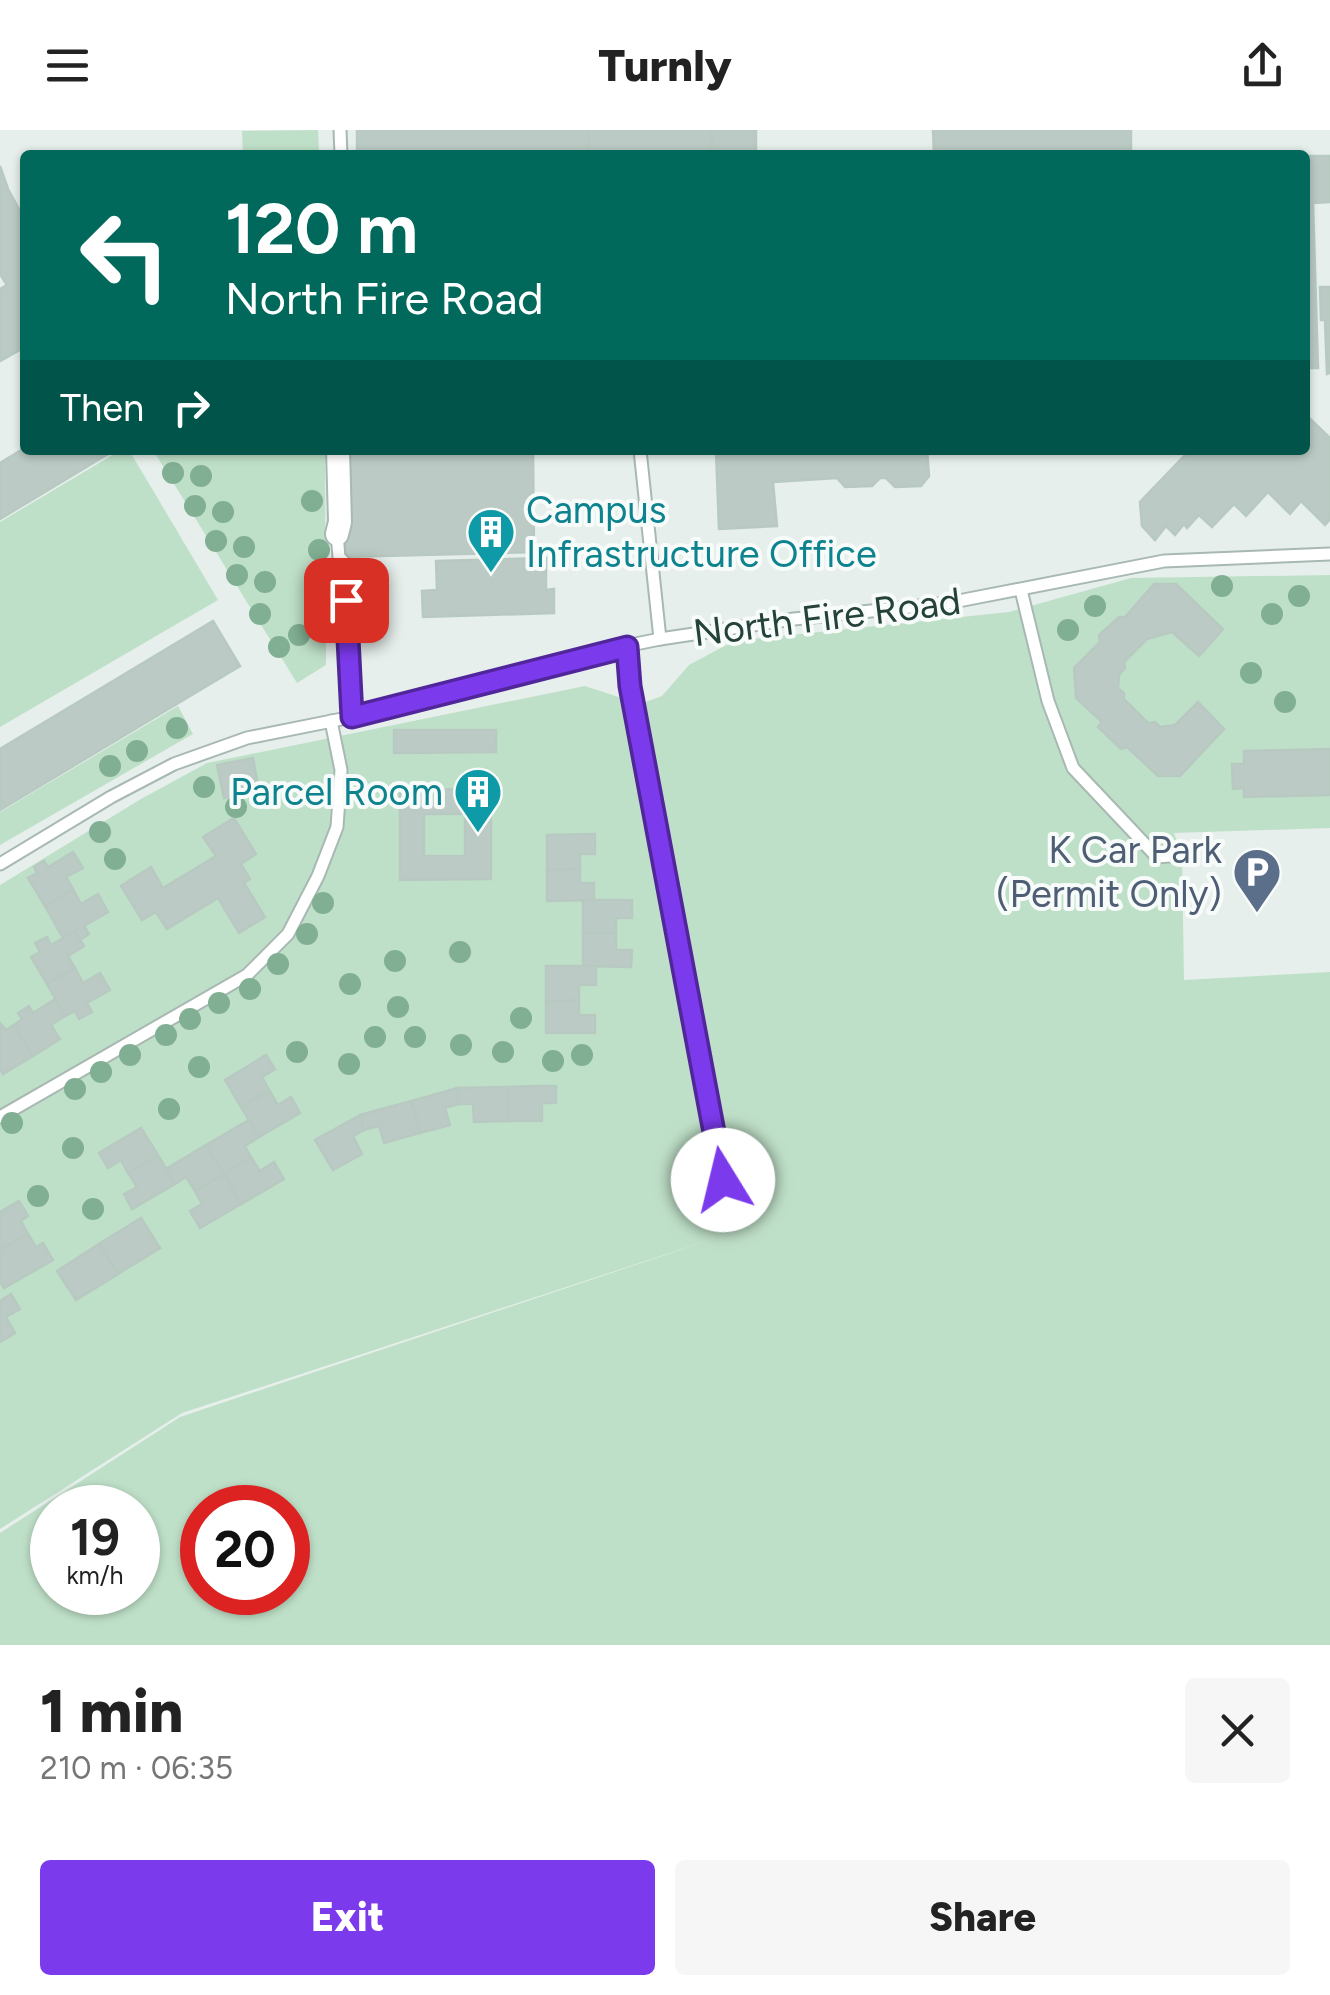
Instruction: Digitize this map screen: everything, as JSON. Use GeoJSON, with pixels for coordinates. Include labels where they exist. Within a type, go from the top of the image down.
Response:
{"type":"FeatureCollection","features":[{"type":"Feature","properties":{"kind":"street"},"geometry":{"type":"LineString","coordinates":[[337,534],[338,455]]}},
{"type":"Feature","properties":{"kind":"lane"},"geometry":{"type":"LineString","coordinates":[[641,455],[660,639]]}},
{"type":"Feature","properties":{"kind":"lane"},"geometry":{"type":"LineString","coordinates":[[337,534],[339,557],[344,562],[352,717]]}},
{"type":"Feature","properties":{"kind":"lane","name":"North Fire Road"},"geometry":{"type":"LineString","coordinates":[[0,864],[174,764],[247,738],[352,717],[660,639],[832,614],[948,603],[1164,560],[1330,554]]}},
{"type":"Feature","properties":{"kind":"lane"},"geometry":{"type":"LineString","coordinates":[[1022,590],[1048,701],[1073,768],[1157,857],[1182,855]]}},
{"type":"Feature","properties":{"kind":"lane"},"geometry":{"type":"LineString","coordinates":[[627,647],[630,686],[723,1180]]}},
{"type":"Feature","properties":{"kind":"lane"},"geometry":{"type":"LineString","coordinates":[[0,1117],[247,975],[288,934],[318,876],[336,827],[341,770],[331,722]]}},
{"type":"Feature","properties":{"kind":"lane"},"geometry":{"type":"LineString","coordinates":[[236,729],[247,738]]}},
{"type":"Feature","properties":{"kind":"green space"},"geometry":{"type":"Polygon","coordinates":[[[318,130],[319,150],[243,150],[242,131],[318,130]]]}},
{"type":"Feature","properties":{"kind":"green space"},"geometry":{"type":"Polygon","coordinates":[[[113,455],[132,455],[218,600],[0,727],[0,522],[113,455]]]}},
{"type":"Feature","properties":{"kind":"green space"},"geometry":{"type":"Polygon","coordinates":[[[156,455],[325,455],[326,665],[297,683],[156,455]]]}},
{"type":"Feature","properties":{"kind":"green space"},"geometry":{"type":"Polygon","coordinates":[[[1330,575],[1330,828],[1174,833],[1182,855],[1184,980],[1330,972],[1330,1645],[0,1645],[0,1533],[30,1514],[30,1615],[160,1615],[160,1485],[74,1485],[180,1417],[725,1235],[182,1413],[69,1485],[30,1485],[30,1510],[0,1529],[0,885],[207,763],[585,686],[640,704],[662,696],[689,665],[734,641],[1009,612],[1131,578],[1330,575]]]}},
{"type":"Feature","properties":{"kind":"green space"},"geometry":{"type":"Polygon","coordinates":[[[178,706],[193,734],[0,845],[0,812],[178,706]]]}},
{"type":"Feature","properties":{"kind":"building"},"geometry":{"type":"Polygon","coordinates":[[[357,130],[589,130],[589,150],[357,150],[357,130]]]}},
{"type":"Feature","properties":{"kind":"building"},"geometry":{"type":"Polygon","coordinates":[[[589,130],[712,130],[712,150],[589,150],[589,130]]]}},
{"type":"Feature","properties":{"kind":"building"},"geometry":{"type":"Polygon","coordinates":[[[712,130],[756,130],[756,150],[712,150],[712,130]]]}},
{"type":"Feature","properties":{"kind":"building"},"geometry":{"type":"Polygon","coordinates":[[[933,130],[1131,130],[1131,150],[934,150],[933,130]]]}},
{"type":"Feature","properties":{"kind":"building"},"geometry":{"type":"Polygon","coordinates":[[[1310,156],[1330,156],[1330,202],[1313,203],[1318,368],[1310,368],[1310,156]]]}},
{"type":"Feature","properties":{"kind":"building"},"geometry":{"type":"Polygon","coordinates":[[[0,166],[20,211],[20,350],[0,361],[0,289],[7,285],[0,274],[0,166]]]}},
{"type":"Feature","properties":{"kind":"building"},"geometry":{"type":"Polygon","coordinates":[[[1320,287],[1330,287],[1327,374],[1325,320],[1321,320],[1320,287]]]}},
{"type":"Feature","properties":{"kind":"building"},"geometry":{"type":"Polygon","coordinates":[[[1310,419],[1330,438],[1330,519],[1325,525],[1301,501],[1290,514],[1268,492],[1246,516],[1234,504],[1212,527],[1199,515],[1175,535],[1166,526],[1155,540],[1142,526],[1140,502],[1185,455],[1310,455],[1310,419]]]}},
{"type":"Feature","properties":{"kind":"building"},"geometry":{"type":"Polygon","coordinates":[[[20,451],[20,455],[106,455],[0,519],[0,463],[20,451]]]}},
{"type":"Feature","properties":{"kind":"building"},"geometry":{"type":"Polygon","coordinates":[[[345,455],[533,455],[534,552],[344,557],[345,455]]]}},
{"type":"Feature","properties":{"kind":"building"},"geometry":{"type":"Polygon","coordinates":[[[716,455],[927,455],[929,476],[921,486],[895,487],[886,478],[872,486],[845,487],[837,478],[773,482],[777,526],[719,529],[716,455]]]}},
{"type":"Feature","properties":{"kind":"building","name":"Campus Infrastructure Office"},"geometry":{"type":"Polygon","coordinates":[[[546,558],[546,590],[554,589],[554,613],[423,617],[422,591],[437,590],[436,561],[546,558]]]}},
{"type":"Feature","properties":{"kind":"building"},"geometry":{"type":"Polygon","coordinates":[[[1154,584],[1176,584],[1223,629],[1199,656],[1172,632],[1147,639],[1124,662],[1125,668],[1119,675],[1118,688],[1124,699],[1148,723],[1155,722],[1160,727],[1175,725],[1198,702],[1224,729],[1180,776],[1158,776],[1127,747],[1121,749],[1098,727],[1102,722],[1076,698],[1074,668],[1100,642],[1099,635],[1119,617],[1125,617],[1154,584]]]}},
{"type":"Feature","properties":{"kind":"building"},"geometry":{"type":"Polygon","coordinates":[[[213,621],[240,666],[0,810],[0,749],[213,621]]]}},
{"type":"Feature","properties":{"kind":"building"},"geometry":{"type":"Polygon","coordinates":[[[394,730],[496,730],[496,752],[394,753],[394,730]]]}},
{"type":"Feature","properties":{"kind":"building"},"geometry":{"type":"Polygon","coordinates":[[[1330,749],[1330,795],[1244,797],[1244,788],[1233,789],[1232,764],[1244,764],[1244,751],[1330,749]]]}},
{"type":"Feature","properties":{"kind":"building"},"geometry":{"type":"Polygon","coordinates":[[[253,758],[259,791],[224,798],[217,765],[253,758]]]}},
{"type":"Feature","properties":{"kind":"building","name":"Parcel Room"},"geometry":{"type":"Polygon","coordinates":[[[491,789],[491,879],[400,880],[400,790],[491,789]],[[424,814],[424,856],[465,856],[465,814],[424,814]]]}},
{"type":"Feature","properties":{"kind":"building"},"geometry":{"type":"Polygon","coordinates":[[[234,818],[256,854],[241,864],[250,879],[244,883],[265,917],[239,933],[218,898],[167,929],[156,912],[142,920],[121,886],[151,867],[163,888],[216,856],[203,837],[234,818]]]}},
{"type":"Feature","properties":{"kind":"building"},"geometry":{"type":"Polygon","coordinates":[[[595,834],[595,854],[580,854],[580,869],[547,870],[547,835],[595,834]]]}},
{"type":"Feature","properties":{"kind":"building"},"geometry":{"type":"Polygon","coordinates":[[[73,852],[83,868],[66,877],[73,889],[45,906],[28,878],[37,873],[34,867],[44,861],[48,867],[73,852]]]}},
{"type":"Feature","properties":{"kind":"building"},"geometry":{"type":"Polygon","coordinates":[[[580,869],[580,883],[594,883],[594,900],[547,901],[547,870],[580,869]]]}},
{"type":"Feature","properties":{"kind":"building"},"geometry":{"type":"Polygon","coordinates":[[[73,889],[81,904],[98,894],[108,912],[84,926],[89,934],[80,940],[75,931],[63,938],[45,906],[73,889]]]}},
{"type":"Feature","properties":{"kind":"building"},"geometry":{"type":"Polygon","coordinates":[[[583,900],[632,900],[632,918],[616,918],[616,933],[583,933],[583,900]]]}},
{"type":"Feature","properties":{"kind":"building"},"geometry":{"type":"Polygon","coordinates":[[[75,931],[84,946],[68,956],[75,968],[47,984],[31,957],[40,952],[35,943],[47,937],[51,945],[75,931]]]}},
{"type":"Feature","properties":{"kind":"building"},"geometry":{"type":"Polygon","coordinates":[[[583,933],[616,933],[616,950],[632,950],[631,967],[583,966],[583,933]]]}},
{"type":"Feature","properties":{"kind":"building"},"geometry":{"type":"Polygon","coordinates":[[[546,966],[596,966],[596,985],[579,985],[579,1000],[546,1001],[546,966]]]}},
{"type":"Feature","properties":{"kind":"building"},"geometry":{"type":"Polygon","coordinates":[[[75,968],[83,983],[100,973],[110,990],[87,1003],[92,1012],[79,1019],[75,1011],[65,1016],[47,984],[75,968]]]}},
{"type":"Feature","properties":{"kind":"building"},"geometry":{"type":"Polygon","coordinates":[[[55,999],[65,1016],[51,1025],[60,1039],[33,1056],[14,1025],[22,1019],[18,1013],[29,1006],[33,1013],[55,999]]]}},
{"type":"Feature","properties":{"kind":"building"},"geometry":{"type":"Polygon","coordinates":[[[579,1000],[579,1015],[595,1015],[595,1033],[546,1033],[546,1001],[579,1000]]]}},
{"type":"Feature","properties":{"kind":"building"},"geometry":{"type":"Polygon","coordinates":[[[0,1023],[6,1030],[14,1025],[33,1056],[3,1074],[0,1069],[0,1023]]]}},
{"type":"Feature","properties":{"kind":"building"},"geometry":{"type":"Polygon","coordinates":[[[266,1055],[275,1069],[262,1077],[269,1090],[241,1107],[225,1080],[266,1055]]]}},
{"type":"Feature","properties":{"kind":"building"},"geometry":{"type":"Polygon","coordinates":[[[556,1086],[556,1103],[542,1103],[542,1121],[508,1121],[508,1087],[556,1086]]]}},
{"type":"Feature","properties":{"kind":"building"},"geometry":{"type":"Polygon","coordinates":[[[508,1087],[508,1121],[474,1122],[473,1104],[458,1104],[457,1088],[508,1087]]]}},
{"type":"Feature","properties":{"kind":"building"},"geometry":{"type":"Polygon","coordinates":[[[457,1088],[458,1104],[445,1108],[450,1125],[420,1133],[411,1101],[457,1088]]]}},
{"type":"Feature","properties":{"kind":"building"},"geometry":{"type":"Polygon","coordinates":[[[269,1090],[278,1105],[291,1097],[300,1113],[259,1137],[241,1107],[269,1090]]]}},
{"type":"Feature","properties":{"kind":"building"},"geometry":{"type":"Polygon","coordinates":[[[411,1101],[420,1133],[384,1143],[379,1126],[364,1130],[360,1115],[411,1101]]]}},
{"type":"Feature","properties":{"kind":"building"},"geometry":{"type":"Polygon","coordinates":[[[360,1115],[364,1130],[353,1136],[362,1154],[333,1170],[315,1140],[360,1115]]]}},
{"type":"Feature","properties":{"kind":"building"},"geometry":{"type":"Polygon","coordinates":[[[249,1120],[259,1137],[245,1146],[251,1157],[224,1174],[206,1145],[249,1120]]]}},
{"type":"Feature","properties":{"kind":"building"},"geometry":{"type":"Polygon","coordinates":[[[141,1128],[158,1155],[128,1173],[121,1160],[108,1168],[99,1153],[141,1128]]]}},
{"type":"Feature","properties":{"kind":"building"},"geometry":{"type":"Polygon","coordinates":[[[206,1145],[224,1174],[195,1191],[186,1177],[175,1184],[166,1169],[206,1145]]]}},
{"type":"Feature","properties":{"kind":"building"},"geometry":{"type":"Polygon","coordinates":[[[158,1155],[175,1184],[132,1209],[124,1194],[137,1187],[128,1173],[158,1155]]]}},
{"type":"Feature","properties":{"kind":"building"},"geometry":{"type":"Polygon","coordinates":[[[251,1157],[260,1171],[274,1162],[284,1179],[241,1204],[224,1174],[251,1157]]]}},
{"type":"Feature","properties":{"kind":"building"},"geometry":{"type":"Polygon","coordinates":[[[224,1174],[241,1204],[200,1228],[190,1211],[202,1204],[195,1191],[224,1174]]]}},
{"type":"Feature","properties":{"kind":"building"},"geometry":{"type":"Polygon","coordinates":[[[19,1201],[28,1216],[21,1221],[28,1234],[0,1250],[0,1212],[19,1201]]]}},
{"type":"Feature","properties":{"kind":"building"},"geometry":{"type":"Polygon","coordinates":[[[141,1218],[160,1248],[118,1274],[99,1244],[141,1218]]]}},
{"type":"Feature","properties":{"kind":"building"},"geometry":{"type":"Polygon","coordinates":[[[28,1234],[36,1247],[43,1243],[53,1260],[4,1288],[0,1281],[0,1250],[28,1234]]]}},
{"type":"Feature","properties":{"kind":"building"},"geometry":{"type":"Polygon","coordinates":[[[99,1244],[118,1274],[76,1300],[57,1271],[99,1244]]]}},
{"type":"Feature","properties":{"kind":"building"},"geometry":{"type":"Polygon","coordinates":[[[11,1294],[20,1309],[6,1317],[15,1333],[0,1342],[0,1301],[11,1294]]]}},
{"type":"Feature","properties":{"kind":"place","name":"Campus Infrastructure Office"},"geometry":{"type":"Point","coordinates":[491,574]}},
{"type":"Feature","properties":{"kind":"place","name":"Parcel Room"},"geometry":{"type":"Point","coordinates":[478,834]}},
{"type":"Feature","properties":{"kind":"place","name":"K Car Park (Permit Only)"},"geometry":{"type":"Point","coordinates":[1257,914]}},
{"type":"Feature","properties":{"kind":"route"},"geometry":{"type":"LineString","coordinates":[[346,600],[352,717],[627,647],[630,686],[723,1180]]}}]}
